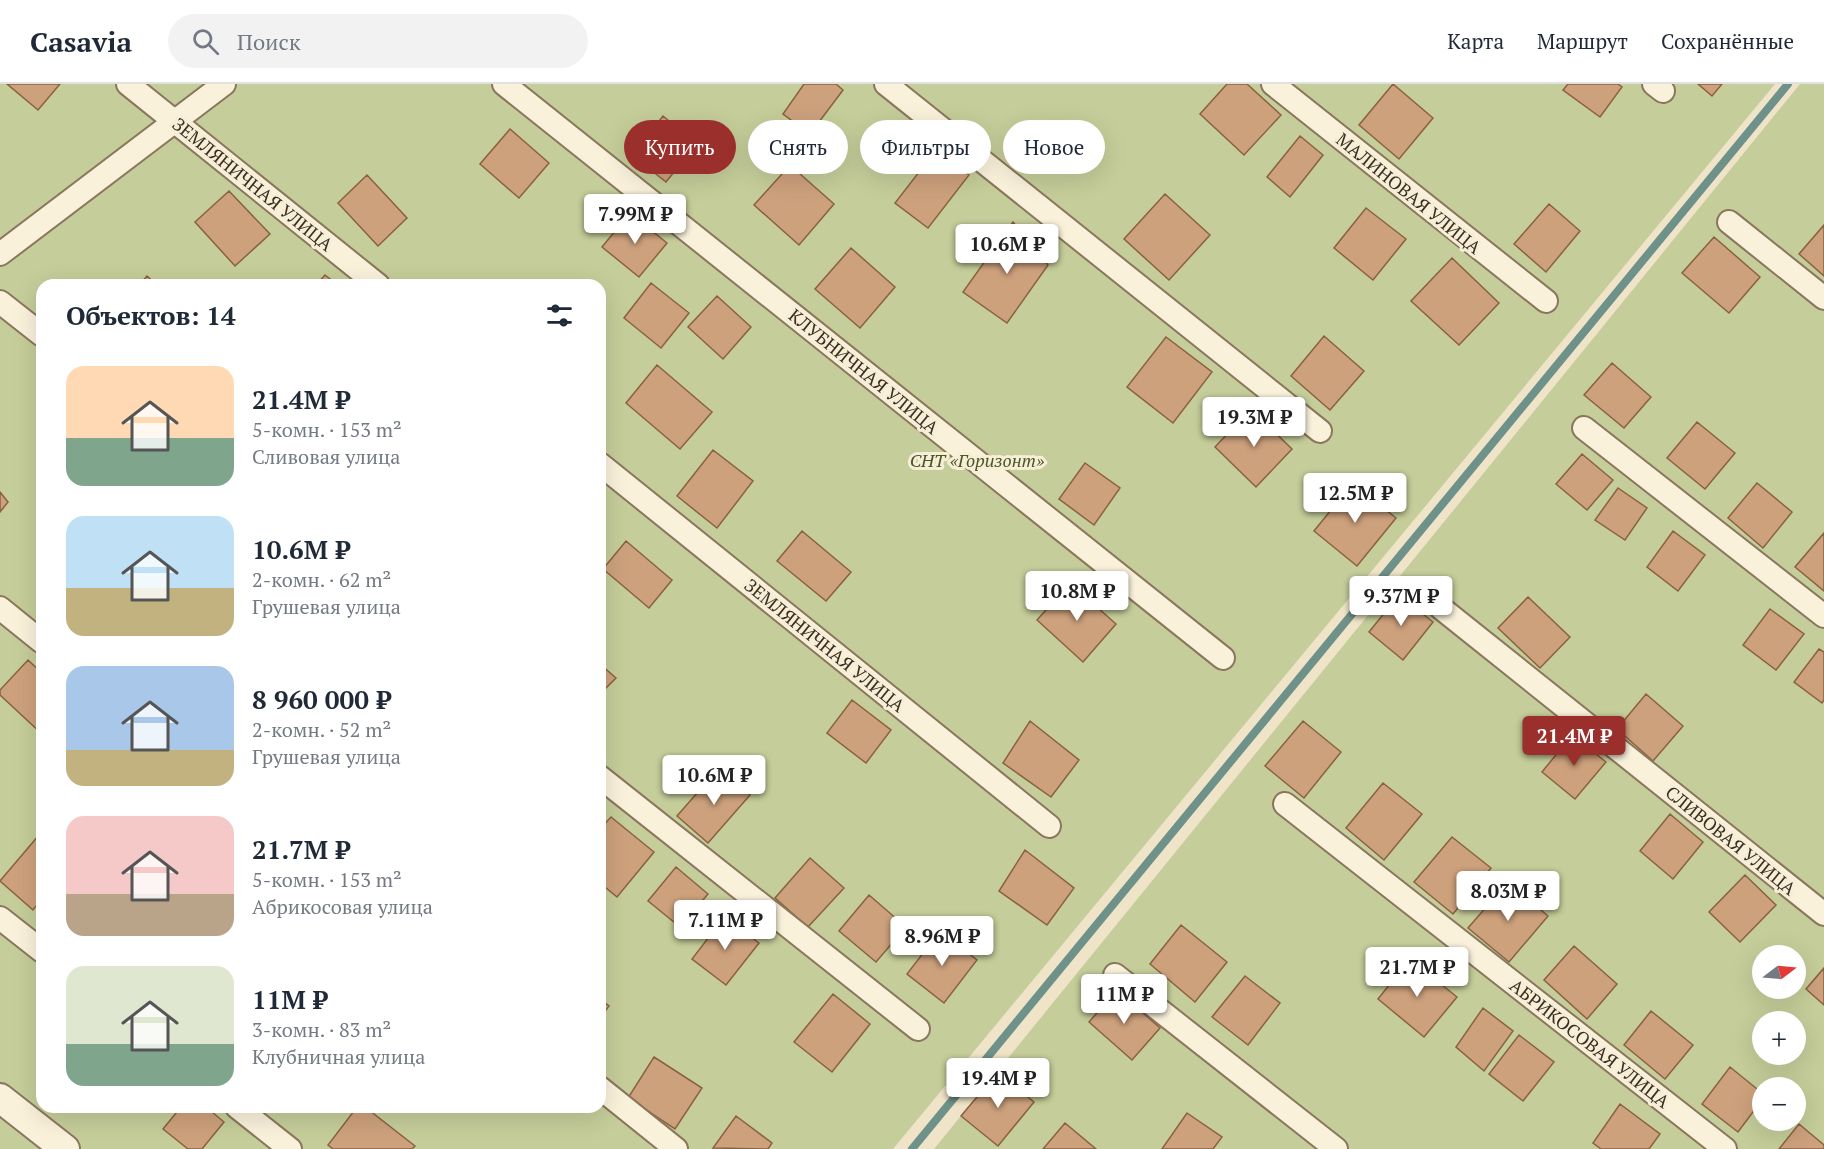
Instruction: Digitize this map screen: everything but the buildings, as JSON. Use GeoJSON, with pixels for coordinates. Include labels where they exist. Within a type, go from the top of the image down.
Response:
{"type":"FeatureCollection","features":[{"type":"Feature","properties":{"kind":"street","name":"ЗЕМЛЯНИЧНАЯ УЛИЦА"},"geometry":{"type":"LineString","coordinates":[[128,84],[371,279]]}},
{"type":"Feature","properties":{"kind":"street"},"geometry":{"type":"LineString","coordinates":[[0,254],[224,84]]}},
{"type":"Feature","properties":{"kind":"street","name":"КЛУБНИЧНАЯ УЛИЦА"},"geometry":{"type":"LineString","coordinates":[[504,84],[1223,658]]}},
{"type":"Feature","properties":{"kind":"street"},"geometry":{"type":"LineString","coordinates":[[886,84],[1320,430]]}},
{"type":"Feature","properties":{"kind":"street","name":"МАЛИНОВАЯ УЛИЦА"},"geometry":{"type":"LineString","coordinates":[[1273,84],[1546,301]]}},
{"type":"Feature","properties":{"kind":"street"},"geometry":{"type":"LineString","coordinates":[[1729,222],[1824,298]]}},
{"type":"Feature","properties":{"kind":"street"},"geometry":{"type":"LineString","coordinates":[[0,302],[36,330]]}},
{"type":"Feature","properties":{"kind":"street"},"geometry":{"type":"LineString","coordinates":[[1584,428],[1824,616]]}},
{"type":"Feature","properties":{"kind":"street","name":"ЗЕМЛЯНИЧНАЯ УЛИЦА"},"geometry":{"type":"LineString","coordinates":[[606,469],[1049,826]]}},
{"type":"Feature","properties":{"kind":"street"},"geometry":{"type":"LineString","coordinates":[[0,608],[36,637]]}},
{"type":"Feature","properties":{"kind":"street","name":"СЛИВОВАЯ УЛИЦА"},"geometry":{"type":"LineString","coordinates":[[1441,608],[1824,914]]}},
{"type":"Feature","properties":{"kind":"street"},"geometry":{"type":"LineString","coordinates":[[606,782],[918,1029]]}},
{"type":"Feature","properties":{"kind":"street","name":"АБРИКОСОВАЯ УЛИЦА"},"geometry":{"type":"LineString","coordinates":[[1285,804],[1725,1149]]}},
{"type":"Feature","properties":{"kind":"street"},"geometry":{"type":"LineString","coordinates":[[0,918],[36,946]]}},
{"type":"Feature","properties":{"kind":"street"},"geometry":{"type":"LineString","coordinates":[[1115,975],[1336,1149]]}},
{"type":"Feature","properties":{"kind":"street"},"geometry":{"type":"LineString","coordinates":[[606,1093],[676,1149]]}},
{"type":"Feature","properties":{"kind":"street"},"geometry":{"type":"LineString","coordinates":[[0,1098],[65,1149]]}},
{"type":"Feature","properties":{"kind":"street"},"geometry":{"type":"LineString","coordinates":[[245,1113],[290,1149]]}},
{"type":"Feature","properties":{"kind":"green space","name":"СНТ «Горизонт»"},"geometry":{"type":"Polygon","coordinates":[[[0,84],[1775,84],[893,1149],[0,1149],[0,84]]]}},
{"type":"Feature","properties":{"kind":"green space"},"geometry":{"type":"Polygon","coordinates":[[[1800,84],[1824,84],[1824,1149],[934,1149],[1800,84]]]}},
{"type":"Feature","properties":{"kind":"waterway"},"geometry":{"type":"LineString","coordinates":[[912,1149],[1788,84]]}}]}
